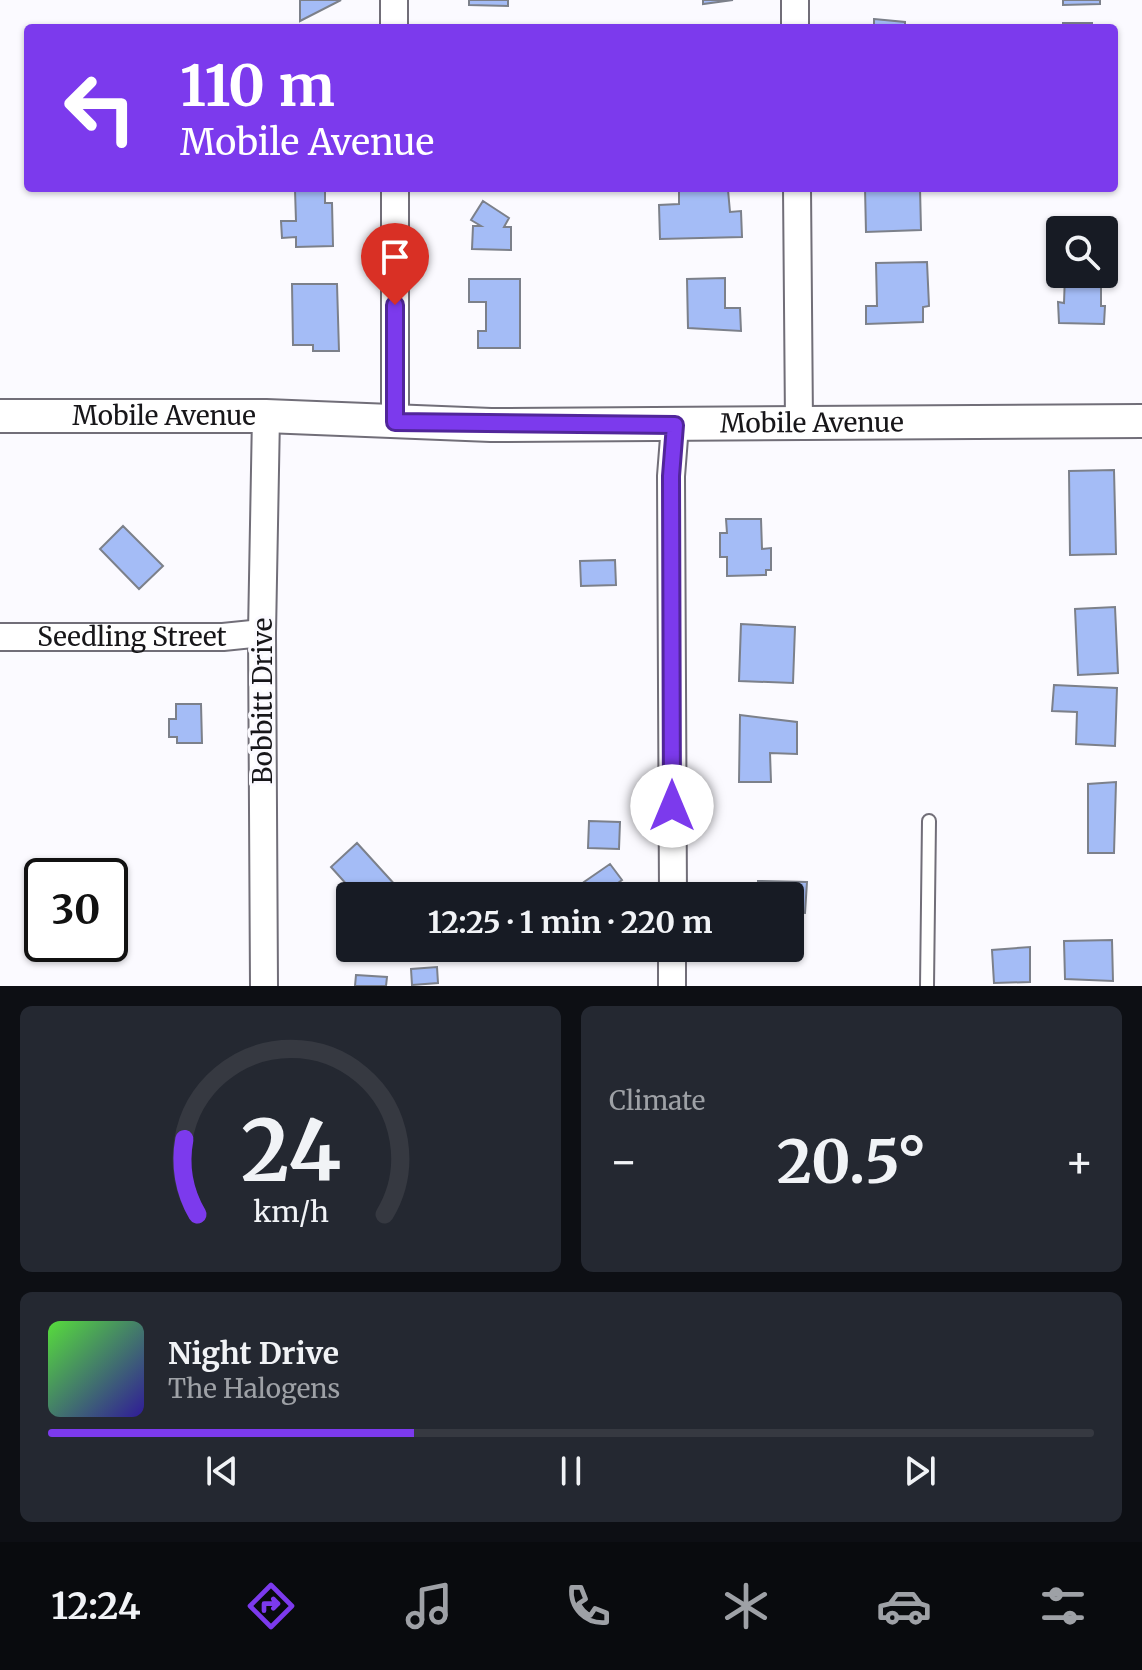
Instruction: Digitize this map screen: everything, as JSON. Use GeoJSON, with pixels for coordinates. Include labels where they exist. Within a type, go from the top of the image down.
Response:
{"type":"FeatureCollection","features":[{"type":"Feature","properties":{"kind":"street"},"geometry":{"type":"LineString","coordinates":[[394,0],[394,24]]}},
{"type":"Feature","properties":{"kind":"street"},"geometry":{"type":"LineString","coordinates":[[795,0],[795,24]]}},
{"type":"Feature","properties":{"kind":"street"},"geometry":{"type":"LineString","coordinates":[[395,192],[395,422]]}},
{"type":"Feature","properties":{"kind":"street"},"geometry":{"type":"LineString","coordinates":[[797,192],[799,422]]}},
{"type":"Feature","properties":{"kind":"street","name":"Mobile Avenue"},"geometry":{"type":"LineString","coordinates":[[0,416],[266,416],[395,422],[675,425],[1142,421]]}},
{"type":"Feature","properties":{"kind":"street","name":"Bobbitt Drive"},"geometry":{"type":"LineString","coordinates":[[264,986],[262,633],[266,416]]}},
{"type":"Feature","properties":{"kind":"street"},"geometry":{"type":"LineString","coordinates":[[673,882],[671,476],[675,425]]}},
{"type":"Feature","properties":{"kind":"street","name":"Seedling Street"},"geometry":{"type":"LineString","coordinates":[[0,637],[223,637],[262,633]]}},
{"type":"Feature","properties":{"kind":"street"},"geometry":{"type":"LineString","coordinates":[[672,962],[672,986]]}},
{"type":"Feature","properties":{"kind":"lane"},"geometry":{"type":"LineString","coordinates":[[927,986],[929,821]]}},
{"type":"Feature","properties":{"kind":"building"},"geometry":{"type":"Polygon","coordinates":[[[300,0],[341,0],[300,21],[300,0]]]}},
{"type":"Feature","properties":{"kind":"building"},"geometry":{"type":"Polygon","coordinates":[[[469,0],[508,0],[508,6],[469,5],[469,0]]]}},
{"type":"Feature","properties":{"kind":"building"},"geometry":{"type":"Polygon","coordinates":[[[703,0],[733,0],[703,4],[703,0]]]}},
{"type":"Feature","properties":{"kind":"building"},"geometry":{"type":"Polygon","coordinates":[[[1063,0],[1100,0],[1100,4],[1063,5],[1063,0]]]}},
{"type":"Feature","properties":{"kind":"building"},"geometry":{"type":"Polygon","coordinates":[[[874,19],[905,22],[905,24],[874,24],[874,19]]]}},
{"type":"Feature","properties":{"kind":"building"},"geometry":{"type":"Polygon","coordinates":[[[295,192],[325,192],[325,203],[332,203],[333,246],[296,247],[296,237],[282,238],[281,221],[296,221],[295,192]]]}},
{"type":"Feature","properties":{"kind":"building"},"geometry":{"type":"Polygon","coordinates":[[[679,192],[728,192],[730,212],[741,211],[742,237],[660,239],[659,205],[679,204],[679,192]]]}},
{"type":"Feature","properties":{"kind":"building"},"geometry":{"type":"Polygon","coordinates":[[[865,192],[920,192],[921,230],[866,232],[865,192]]]}},
{"type":"Feature","properties":{"kind":"building"},"geometry":{"type":"Polygon","coordinates":[[[483,201],[509,218],[504,227],[511,227],[511,250],[472,249],[473,226],[481,226],[471,220],[483,201]]]}},
{"type":"Feature","properties":{"kind":"building"},"geometry":{"type":"Polygon","coordinates":[[[927,262],[929,306],[923,307],[923,322],[866,324],[866,306],[877,306],[876,263],[927,262]]]}},
{"type":"Feature","properties":{"kind":"building"},"geometry":{"type":"Polygon","coordinates":[[[725,278],[725,308],[740,308],[741,331],[688,328],[687,279],[725,278]]]}},
{"type":"Feature","properties":{"kind":"building"},"geometry":{"type":"Polygon","coordinates":[[[469,279],[520,279],[520,348],[478,348],[478,331],[486,331],[486,302],[469,302],[469,279]]]}},
{"type":"Feature","properties":{"kind":"building"},"geometry":{"type":"Polygon","coordinates":[[[292,284],[337,284],[339,351],[313,351],[313,345],[293,345],[292,284]]]}},
{"type":"Feature","properties":{"kind":"building"},"geometry":{"type":"Polygon","coordinates":[[[1065,288],[1101,288],[1101,306],[1105,306],[1104,324],[1059,323],[1058,302],[1064,303],[1065,288]]]}},
{"type":"Feature","properties":{"kind":"building"},"geometry":{"type":"Polygon","coordinates":[[[1114,470],[1116,554],[1070,555],[1069,471],[1114,470]]]}},
{"type":"Feature","properties":{"kind":"building"},"geometry":{"type":"Polygon","coordinates":[[[726,519],[761,519],[762,549],[771,548],[771,570],[766,570],[766,575],[727,576],[727,557],[720,557],[720,533],[727,533],[726,519]]]}},
{"type":"Feature","properties":{"kind":"building"},"geometry":{"type":"Polygon","coordinates":[[[123,526],[163,566],[139,589],[100,549],[123,526]]]}},
{"type":"Feature","properties":{"kind":"building"},"geometry":{"type":"Polygon","coordinates":[[[615,560],[616,585],[581,586],[580,561],[615,560]]]}},
{"type":"Feature","properties":{"kind":"building"},"geometry":{"type":"Polygon","coordinates":[[[1115,607],[1118,673],[1078,675],[1075,609],[1115,607]]]}},
{"type":"Feature","properties":{"kind":"building"},"geometry":{"type":"Polygon","coordinates":[[[741,624],[795,627],[793,683],[739,681],[741,624]]]}},
{"type":"Feature","properties":{"kind":"building"},"geometry":{"type":"Polygon","coordinates":[[[1054,685],[1117,688],[1115,746],[1076,744],[1077,712],[1052,711],[1054,685]]]}},
{"type":"Feature","properties":{"kind":"building"},"geometry":{"type":"Polygon","coordinates":[[[176,704],[201,704],[202,743],[177,743],[177,737],[169,737],[169,719],[176,719],[176,704]]]}},
{"type":"Feature","properties":{"kind":"building"},"geometry":{"type":"Polygon","coordinates":[[[740,715],[797,722],[797,754],[770,753],[771,782],[739,782],[740,715]]]}},
{"type":"Feature","properties":{"kind":"building"},"geometry":{"type":"Polygon","coordinates":[[[1116,782],[1114,853],[1088,853],[1088,784],[1116,782]]]}},
{"type":"Feature","properties":{"kind":"building"},"geometry":{"type":"Polygon","coordinates":[[[589,821],[620,822],[619,849],[588,848],[589,821]]]}},
{"type":"Feature","properties":{"kind":"building"},"geometry":{"type":"Polygon","coordinates":[[[357,843],[392,882],[344,882],[331,867],[357,843]]]}},
{"type":"Feature","properties":{"kind":"building"},"geometry":{"type":"Polygon","coordinates":[[[610,864],[622,880],[619,882],[584,882],[610,864]]]}},
{"type":"Feature","properties":{"kind":"building"},"geometry":{"type":"Polygon","coordinates":[[[758,881],[807,882],[805,913],[804,882],[758,881]]]}},
{"type":"Feature","properties":{"kind":"building"},"geometry":{"type":"Polygon","coordinates":[[[1112,940],[1113,981],[1065,979],[1064,941],[1112,940]]]}},
{"type":"Feature","properties":{"kind":"building"},"geometry":{"type":"Polygon","coordinates":[[[1030,947],[1030,982],[994,983],[992,950],[1030,947]]]}},
{"type":"Feature","properties":{"kind":"building"},"geometry":{"type":"Polygon","coordinates":[[[437,967],[438,983],[412,985],[411,969],[437,967]]]}},
{"type":"Feature","properties":{"kind":"building"},"geometry":{"type":"Polygon","coordinates":[[[356,975],[387,977],[386,986],[355,986],[356,975]]]}},
{"type":"Feature","properties":{"kind":"route"},"geometry":{"type":"LineString","coordinates":[[395,305],[395,422],[675,425],[671,476],[672,806]]}}]}
